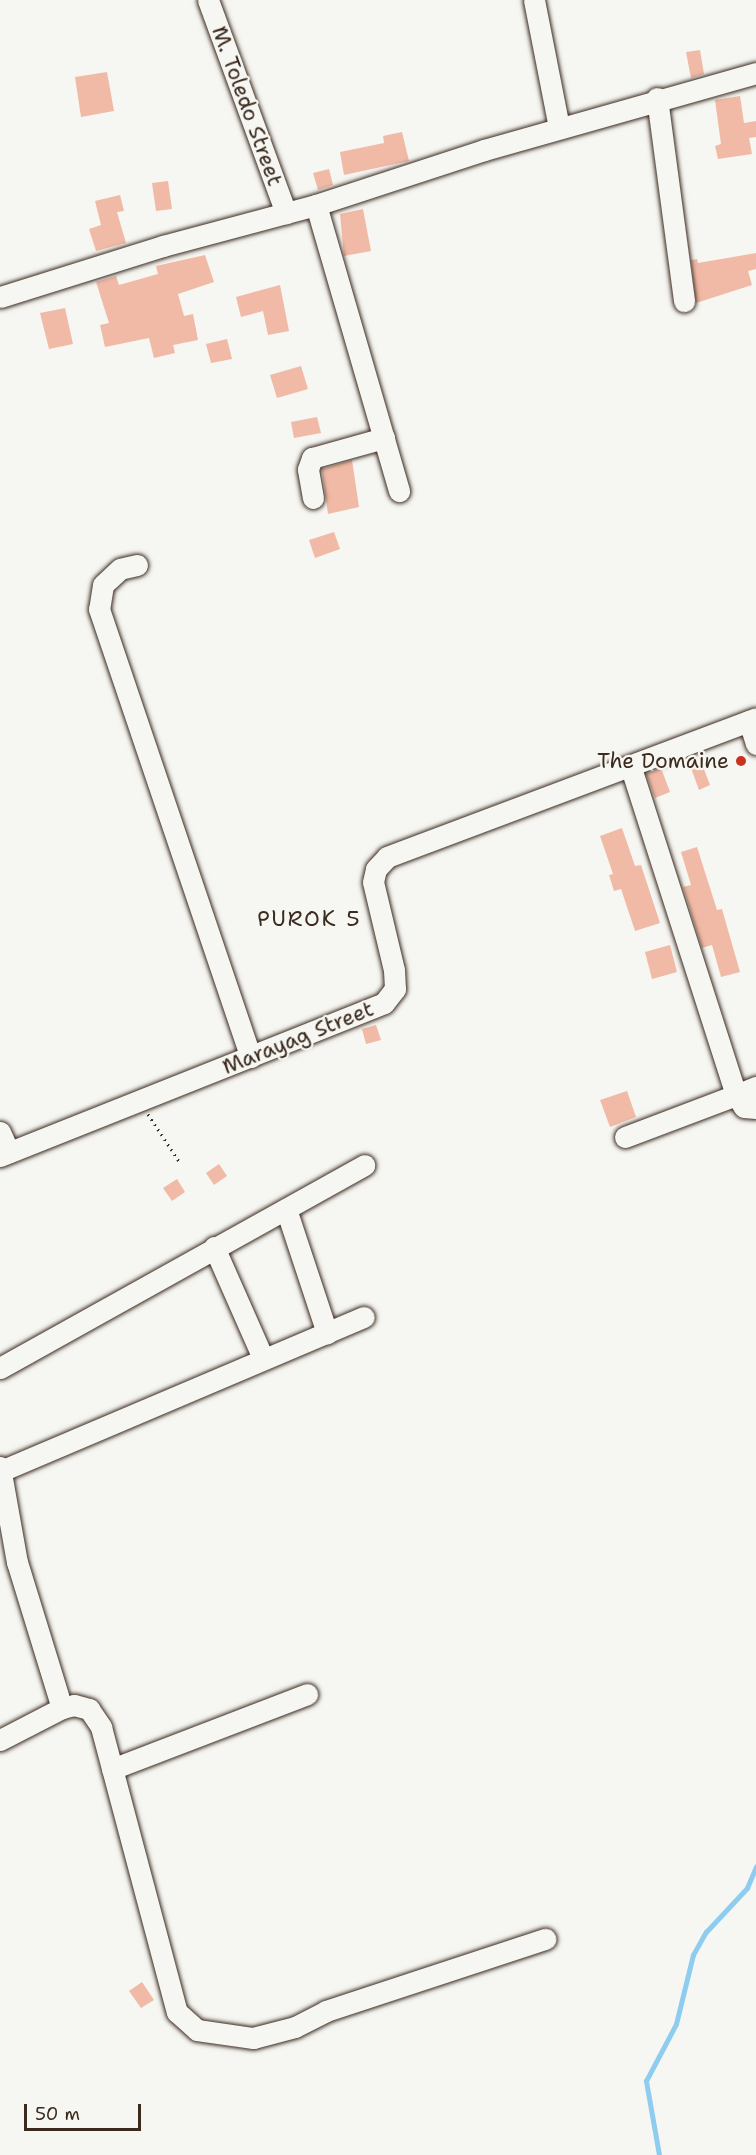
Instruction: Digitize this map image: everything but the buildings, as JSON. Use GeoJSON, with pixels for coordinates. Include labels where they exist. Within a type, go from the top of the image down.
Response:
{"type":"FeatureCollection","features":[{"type":"Feature","properties":{"kind":"street","name":"M. Toledo Street"},"geometry":{"type":"LineString","coordinates":[[208,0],[286,213]]}},
{"type":"Feature","properties":{"kind":"street"},"geometry":{"type":"LineString","coordinates":[[534,0],[558,128]]}},
{"type":"Feature","properties":{"kind":"street"},"geometry":{"type":"LineString","coordinates":[[0,297],[316,205],[657,98],[756,73]]}},
{"type":"Feature","properties":{"kind":"street"},"geometry":{"type":"LineString","coordinates":[[657,98],[684,301]]}},
{"type":"Feature","properties":{"kind":"street"},"geometry":{"type":"LineString","coordinates":[[316,205],[399,491]]}},
{"type":"Feature","properties":{"kind":"street"},"geometry":{"type":"LineString","coordinates":[[314,498],[308,469],[312,458],[384,438]]}},
{"type":"Feature","properties":{"kind":"street"},"geometry":{"type":"LineString","coordinates":[[137,564],[120,569],[103,585],[99,609],[251,1057]]}},
{"type":"Feature","properties":{"kind":"street"},"geometry":{"type":"LineString","coordinates":[[753,720],[756,744]]}},
{"type":"Feature","properties":{"kind":"street","name":"Marayag Street"},"geometry":{"type":"LineString","coordinates":[[5,1154],[367,1012],[384,1003],[395,989],[373,882],[376,869],[387,857],[631,768],[753,720]]}},
{"type":"Feature","properties":{"kind":"street"},"geometry":{"type":"LineString","coordinates":[[631,768],[736,1095],[744,1107],[756,1108]]}},
{"type":"Feature","properties":{"kind":"street"},"geometry":{"type":"LineString","coordinates":[[625,1137],[756,1087]]}},
{"type":"Feature","properties":{"kind":"street"},"geometry":{"type":"LineString","coordinates":[[0,1132],[5,1154]]}},
{"type":"Feature","properties":{"kind":"street"},"geometry":{"type":"LineString","coordinates":[[0,1368],[214,1247],[364,1166]]}},
{"type":"Feature","properties":{"kind":"street"},"geometry":{"type":"LineString","coordinates":[[286,1209],[327,1334]]}},
{"type":"Feature","properties":{"kind":"street"},"geometry":{"type":"LineString","coordinates":[[214,1247],[263,1358]]}},
{"type":"Feature","properties":{"kind":"street"},"geometry":{"type":"LineString","coordinates":[[62,1708],[17,1562],[1,1469],[364,1317]]}},
{"type":"Feature","properties":{"kind":"street"},"geometry":{"type":"LineString","coordinates":[[112,1768],[307,1694]]}},
{"type":"Feature","properties":{"kind":"street"},"geometry":{"type":"LineString","coordinates":[[0,1740],[62,1708],[74,1705],[89,1710],[101,1727],[177,2012],[197,2030],[253,2038],[295,2027],[326,2011],[544,1939]]}},
{"type":"Feature","properties":{"kind":"path"},"geometry":{"type":"LineString","coordinates":[[139,1100],[179,1161]]}},
{"type":"Feature","properties":{"kind":"waterway"},"geometry":{"type":"LineString","coordinates":[[659,2155],[646,2081],[676,2024],[693,1955],[706,1932],[747,1888],[756,1867]]}},
{"type":"Feature","properties":{"kind":"place","name":"The Domaine"},"geometry":{"type":"Point","coordinates":[741,761]}},
{"type":"Feature","properties":{"kind":"district","name":"PUROK 5"},"geometry":{"type":"Point","coordinates":[309,919]}}]}
